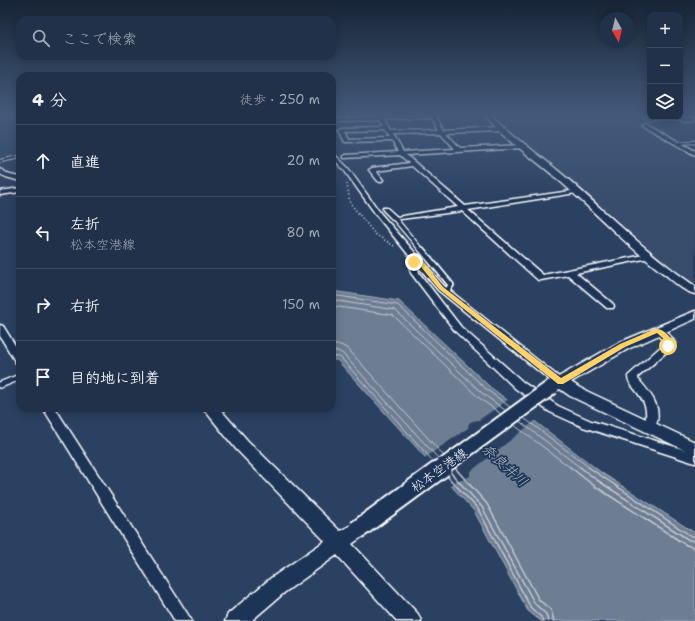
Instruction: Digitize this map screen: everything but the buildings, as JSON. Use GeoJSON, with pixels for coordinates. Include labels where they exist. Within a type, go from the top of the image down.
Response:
{"type":"FeatureCollection","features":[{"type":"Feature","properties":{"kind":"street"},"geometry":{"type":"LineString","coordinates":[[396,145],[402,154],[541,278],[649,256]]}},
{"type":"Feature","properties":{"kind":"street"},"geometry":{"type":"LineString","coordinates":[[455,145],[459,150]]}},
{"type":"Feature","properties":{"kind":"street"},"geometry":{"type":"LineString","coordinates":[[680,145],[695,153]]}},
{"type":"Feature","properties":{"kind":"street"},"geometry":{"type":"LineString","coordinates":[[346,157],[522,146],[576,191],[649,256],[695,290]]}},
{"type":"Feature","properties":{"kind":"street"},"geometry":{"type":"LineString","coordinates":[[336,158],[346,169],[379,215],[417,257],[441,288],[556,385],[575,392],[695,449]]}},
{"type":"Feature","properties":{"kind":"street"},"geometry":{"type":"LineString","coordinates":[[380,180],[372,170],[414,164]]}},
{"type":"Feature","properties":{"kind":"street"},"geometry":{"type":"LineString","coordinates":[[0,171],[8,176],[16,178]]}},
{"type":"Feature","properties":{"kind":"street"},"geometry":{"type":"LineString","coordinates":[[0,193],[16,191]]}},
{"type":"Feature","properties":{"kind":"street"},"geometry":{"type":"LineString","coordinates":[[385,209],[395,219],[576,191]]}},
{"type":"Feature","properties":{"kind":"street"},"geometry":{"type":"LineString","coordinates":[[417,257],[413,266],[415,273],[436,302],[458,328],[520,386],[554,409],[587,424],[695,458]]}},
{"type":"Feature","properties":{"kind":"street"},"geometry":{"type":"LineString","coordinates":[[568,272],[610,306]]}},
{"type":"Feature","properties":{"kind":"street","name":"松本空港線"},"geometry":{"type":"LineString","coordinates":[[235,621],[278,585],[339,543],[556,385],[623,346],[695,315]]}},
{"type":"Feature","properties":{"kind":"street"},"geometry":{"type":"LineString","coordinates":[[0,328],[16,354]]}},
{"type":"Feature","properties":{"kind":"street"},"geometry":{"type":"LineString","coordinates":[[649,428],[653,419],[653,407],[633,380],[633,376],[670,343],[668,339],[658,330]]}},
{"type":"Feature","properties":{"kind":"street"},"geometry":{"type":"LineString","coordinates":[[53,412],[184,621]]}},
{"type":"Feature","properties":{"kind":"street"},"geometry":{"type":"LineString","coordinates":[[213,412],[242,445],[339,543],[411,621]]}},
{"type":"Feature","properties":{"kind":"lane"},"geometry":{"type":"LineString","coordinates":[[0,161],[16,158]]}},
{"type":"Feature","properties":{"kind":"lane"},"geometry":{"type":"LineString","coordinates":[[395,219],[451,285],[446,292]]}},
{"type":"Feature","properties":{"kind":"lane"},"geometry":{"type":"LineString","coordinates":[[0,385],[16,379]]}},
{"type":"Feature","properties":{"kind":"path"},"geometry":{"type":"LineString","coordinates":[[346,169],[350,203],[375,234],[394,246]]}},
{"type":"Feature","properties":{"kind":"shaded area"},"geometry":{"type":"Polygon","coordinates":[[[528,145],[677,145],[695,155],[695,283],[661,259],[571,180],[528,145]]]}},
{"type":"Feature","properties":{"kind":"water","name":"奈良井川"},"geometry":{"type":"Polygon","coordinates":[[[336,292],[399,301],[489,386],[602,473],[695,533],[695,621],[541,621],[528,611],[474,511],[337,360],[336,292]]]}},
{"type":"Feature","properties":{"kind":"pier"},"geometry":{"type":"Polygon","coordinates":[[[509,399],[536,420],[470,472],[470,476],[463,480],[458,480],[449,487],[423,459],[468,428],[469,423],[479,420],[509,399]]]}},
{"type":"Feature","properties":{"kind":"route"},"geometry":{"type":"LineString","coordinates":[[414,262],[417,257],[441,288],[560,382],[623,346],[658,330],[668,339],[670,343],[668,346]]}}]}
